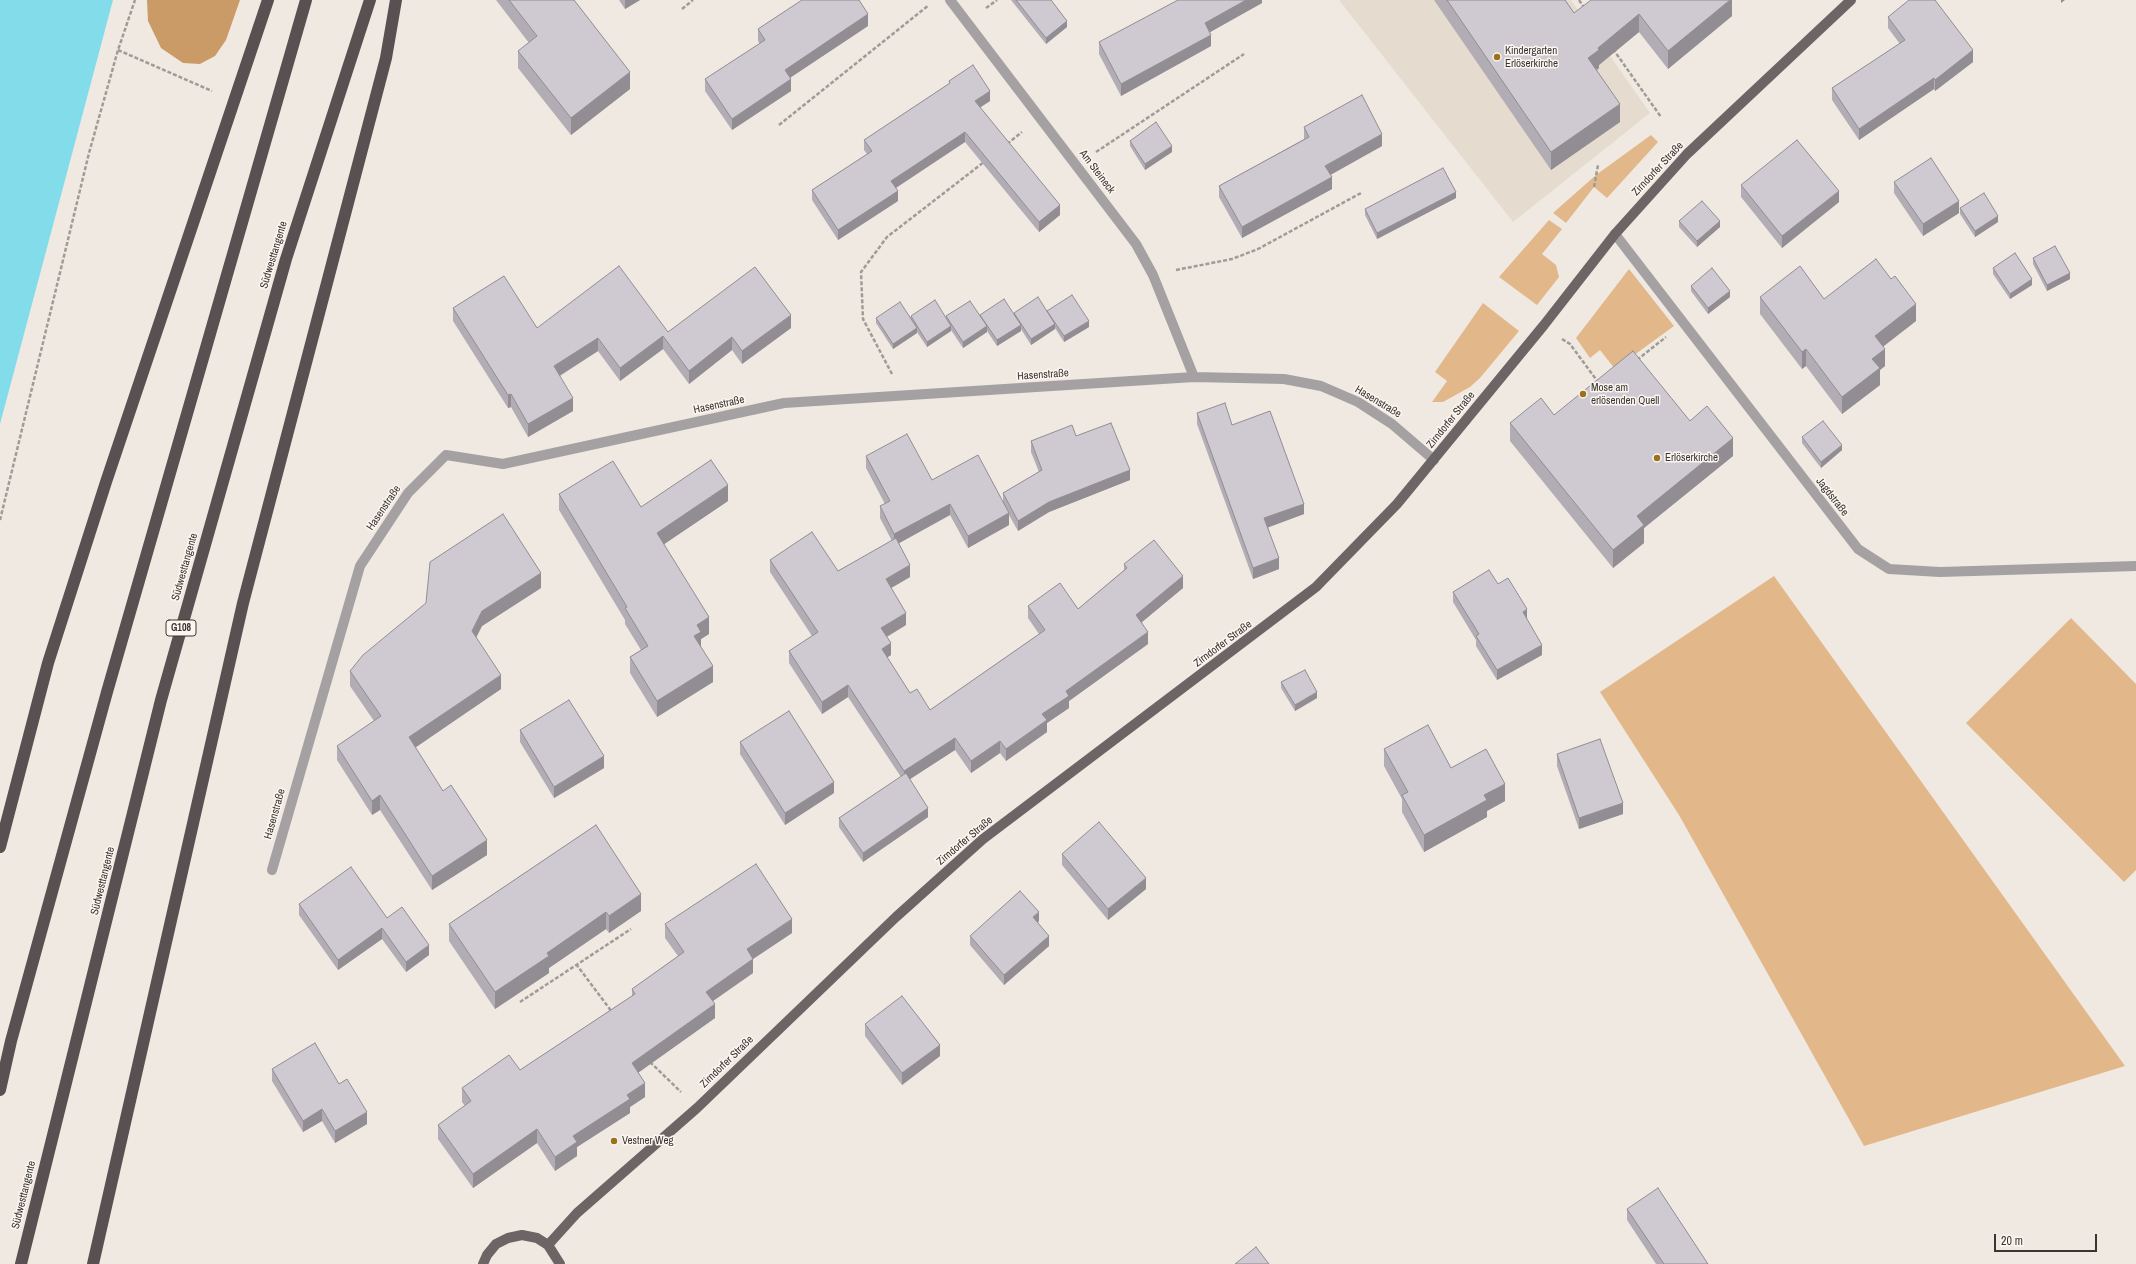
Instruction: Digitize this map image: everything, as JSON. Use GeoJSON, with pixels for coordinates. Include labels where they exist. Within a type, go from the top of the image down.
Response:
{"type":"FeatureCollection","features":[{"type":"Feature","properties":{"kind":"highway"},"geometry":{"type":"LineString","coordinates":[[0,847],[48,663],[233,100],[268,0]]}},
{"type":"Feature","properties":{"kind":"highway"},"geometry":{"type":"LineString","coordinates":[[0,1090],[10,1041],[107,692],[306,0]]}},
{"type":"Feature","properties":{"kind":"highway","name":"Südwesttangente"},"geometry":{"type":"LineString","coordinates":[[21,1264],[161,700],[286,259],[370,0]]}},
{"type":"Feature","properties":{"kind":"highway"},"geometry":{"type":"LineString","coordinates":[[93,1264],[243,603],[386,58],[396,0]]}},
{"type":"Feature","properties":{"kind":"main road","name":"Zirndorfer Straße"},"geometry":{"type":"LineString","coordinates":[[548,1245],[578,1213],[697,1108],[896,917],[983,840],[1316,587],[1397,504],[1544,325],[1615,234],[1687,154],[1852,0]]}},
{"type":"Feature","properties":{"kind":"main road"},"geometry":{"type":"LineString","coordinates":[[483,1264],[487,1255],[496,1244],[508,1238],[522,1235],[537,1238],[548,1245],[557,1256],[560,1264]]}},
{"type":"Feature","properties":{"kind":"street","name":"Am Steineck"},"geometry":{"type":"LineString","coordinates":[[950,0],[1136,244],[1153,275],[1194,377]]}},
{"type":"Feature","properties":{"kind":"street","name":"Jagdstraße"},"geometry":{"type":"LineString","coordinates":[[1615,234],[1858,549],[1889,569],[1940,572],[2136,566]]}},
{"type":"Feature","properties":{"kind":"street","name":"Hasenstraße"},"geometry":{"type":"LineString","coordinates":[[272,870],[360,566],[408,492],[446,455],[503,464],[784,403],[1194,377],[1284,379],[1321,386],[1358,402],[1392,424],[1434,460]]}},
{"type":"Feature","properties":{"kind":"path"},"geometry":{"type":"LineString","coordinates":[[0,520],[89,153],[118,50],[135,0]]}},
{"type":"Feature","properties":{"kind":"path"},"geometry":{"type":"LineString","coordinates":[[682,9],[693,0]]}},
{"type":"Feature","properties":{"kind":"path"},"geometry":{"type":"LineString","coordinates":[[779,125],[935,0]]}},
{"type":"Feature","properties":{"kind":"path"},"geometry":{"type":"LineString","coordinates":[[1579,0],[1588,13]]}},
{"type":"Feature","properties":{"kind":"path"},"geometry":{"type":"LineString","coordinates":[[1611,46],[1661,117]]}},
{"type":"Feature","properties":{"kind":"path"},"geometry":{"type":"LineString","coordinates":[[118,50],[233,100]]}},
{"type":"Feature","properties":{"kind":"path"},"geometry":{"type":"LineString","coordinates":[[1077,165],[1244,54]]}},
{"type":"Feature","properties":{"kind":"path"},"geometry":{"type":"LineString","coordinates":[[1004,146],[1041,118]]}},
{"type":"Feature","properties":{"kind":"path"},"geometry":{"type":"LineString","coordinates":[[903,396],[863,319],[862,272],[887,237],[986,161]]}},
{"type":"Feature","properties":{"kind":"path"},"geometry":{"type":"LineString","coordinates":[[1594,187],[1598,165]]}},
{"type":"Feature","properties":{"kind":"path"},"geometry":{"type":"LineString","coordinates":[[1153,275],[1232,259],[1258,250],[1361,193]]}},
{"type":"Feature","properties":{"kind":"path"},"geometry":{"type":"LineString","coordinates":[[1633,363],[1684,324]]}},
{"type":"Feature","properties":{"kind":"path"},"geometry":{"type":"LineString","coordinates":[[1544,325],[1570,344],[1602,387]]}},
{"type":"Feature","properties":{"kind":"path"},"geometry":{"type":"LineString","coordinates":[[520,1002],[631,929]]}},
{"type":"Feature","properties":{"kind":"path"},"geometry":{"type":"LineString","coordinates":[[576,964],[613,1014]]}},
{"type":"Feature","properties":{"kind":"path"},"geometry":{"type":"LineString","coordinates":[[645,1057],[697,1108]]}},
{"type":"Feature","properties":{"kind":"shaded area"},"geometry":{"type":"Polygon","coordinates":[[[147,0],[240,0],[226,40],[215,56],[200,64],[183,63],[161,48],[148,21],[147,0]]]}},
{"type":"Feature","properties":{"kind":"shaded area","name":"Kindergarten Erlöserkirche"},"geometry":{"type":"Polygon","coordinates":[[[1339,0],[1571,0],[1650,113],[1513,222],[1339,0]]]}},
{"type":"Feature","properties":{"kind":"shaded area"},"geometry":{"type":"Polygon","coordinates":[[[1651,135],[1658,142],[1607,198],[1594,187],[1566,223],[1553,213],[1596,175],[1651,135]]]}},
{"type":"Feature","properties":{"kind":"shaded area"},"geometry":{"type":"Polygon","coordinates":[[[1549,220],[1562,229],[1542,254],[1556,265],[1559,277],[1537,305],[1499,277],[1549,220]]]}},
{"type":"Feature","properties":{"kind":"shaded area"},"geometry":{"type":"Polygon","coordinates":[[[1629,269],[1674,326],[1615,369],[1600,350],[1590,358],[1576,338],[1629,269]]]}},
{"type":"Feature","properties":{"kind":"shaded area"},"geometry":{"type":"Polygon","coordinates":[[[1483,303],[1519,331],[1480,378],[1470,387],[1443,402],[1432,402],[1447,381],[1435,372],[1483,303]]]}},
{"type":"Feature","properties":{"kind":"shaded area"},"geometry":{"type":"Polygon","coordinates":[[[1774,576],[2125,1066],[1864,1146],[1679,815],[1600,692],[1774,576]]]}},
{"type":"Feature","properties":{"kind":"shaded area"},"geometry":{"type":"Polygon","coordinates":[[[2071,618],[2136,684],[2136,870],[2124,882],[1966,723],[2071,618]]]}},
{"type":"Feature","properties":{"kind":"water"},"geometry":{"type":"Polygon","coordinates":[[[0,0],[113,0],[0,424],[0,0]]]}},
{"type":"Feature","properties":{"kind":"building"},"geometry":{"type":"Polygon","coordinates":[[[509,0],[574,0],[630,72],[571,118],[518,51],[537,36],[509,0]]]}},
{"type":"Feature","properties":{"kind":"building"},"geometry":{"type":"Polygon","coordinates":[[[802,0],[859,0],[868,14],[785,70],[791,79],[732,119],[705,79],[765,40],[758,29],[802,0]]]}},
{"type":"Feature","properties":{"kind":"building"},"geometry":{"type":"Polygon","coordinates":[[[1016,0],[1051,0],[1067,21],[1046,38],[1016,0]]]}},
{"type":"Feature","properties":{"kind":"building"},"geometry":{"type":"Polygon","coordinates":[[[1178,0],[1246,0],[1205,23],[1211,35],[1121,84],[1099,42],[1178,0]]]}},
{"type":"Feature","properties":{"kind":"building"},"geometry":{"type":"Polygon","coordinates":[[[1447,0],[1565,0],[1574,13],[1591,0],[1730,0],[1668,51],[1639,14],[1598,48],[1599,50],[1588,58],[1620,104],[1551,152],[1447,0]]]}},
{"type":"Feature","properties":{"kind":"building"},"geometry":{"type":"Polygon","coordinates":[[[1909,0],[1935,0],[1973,50],[1935,80],[1934,78],[1859,129],[1832,88],[1905,40],[1888,17],[1909,0]]]}},
{"type":"Feature","properties":{"kind":"building"},"geometry":{"type":"Polygon","coordinates":[[[973,65],[990,91],[975,101],[1060,205],[1039,222],[965,132],[891,181],[898,191],[838,230],[812,190],[872,151],[864,140],[950,83],[949,81],[973,65]]]}},
{"type":"Feature","properties":{"kind":"building"},"geometry":{"type":"Polygon","coordinates":[[[1362,95],[1382,134],[1325,166],[1332,177],[1242,227],[1219,186],[1309,137],[1304,127],[1362,95]]]}},
{"type":"Feature","properties":{"kind":"building"},"geometry":{"type":"Polygon","coordinates":[[[1156,122],[1172,146],[1145,164],[1130,141],[1156,122]]]}},
{"type":"Feature","properties":{"kind":"building"},"geometry":{"type":"Polygon","coordinates":[[[1797,140],[1839,191],[1782,236],[1741,185],[1797,140]]]}},
{"type":"Feature","properties":{"kind":"building"},"geometry":{"type":"Polygon","coordinates":[[[1931,158],[1959,201],[1923,224],[1894,182],[1931,158]]]}},
{"type":"Feature","properties":{"kind":"building"},"geometry":{"type":"Polygon","coordinates":[[[1443,168],[1456,192],[1377,233],[1365,209],[1443,168]]]}},
{"type":"Feature","properties":{"kind":"building"},"geometry":{"type":"Polygon","coordinates":[[[1984,193],[1998,216],[1975,231],[1960,208],[1984,193]]]}},
{"type":"Feature","properties":{"kind":"building"},"geometry":{"type":"Polygon","coordinates":[[[1702,201],[1720,221],[1697,241],[1679,221],[1702,201]]]}},
{"type":"Feature","properties":{"kind":"building"},"geometry":{"type":"Polygon","coordinates":[[[2055,246],[2070,273],[2047,285],[2033,258],[2055,246]]]}},
{"type":"Feature","properties":{"kind":"building"},"geometry":{"type":"Polygon","coordinates":[[[2015,253],[2032,279],[2010,294],[1993,268],[2015,253]]]}},
{"type":"Feature","properties":{"kind":"building"},"geometry":{"type":"Polygon","coordinates":[[[1876,259],[1891,279],[1895,276],[1916,304],[1875,336],[1885,349],[1872,359],[1880,368],[1842,397],[1806,349],[1802,352],[1760,297],[1800,266],[1824,299],[1876,259]]]}},
{"type":"Feature","properties":{"kind":"building"},"geometry":{"type":"Polygon","coordinates":[[[619,266],[668,332],[755,267],[791,315],[742,351],[732,337],[689,371],[663,336],[620,368],[598,338],[554,366],[573,398],[528,424],[511,394],[508,395],[453,308],[504,276],[537,328],[619,266]]]}},
{"type":"Feature","properties":{"kind":"building"},"geometry":{"type":"Polygon","coordinates":[[[1712,268],[1730,291],[1708,308],[1691,286],[1712,268]]]}},
{"type":"Feature","properties":{"kind":"building"},"geometry":{"type":"Polygon","coordinates":[[[1072,295],[1089,321],[1064,336],[1047,311],[1072,295]]]}},
{"type":"Feature","properties":{"kind":"building"},"geometry":{"type":"Polygon","coordinates":[[[1038,297],[1055,324],[1031,339],[1014,313],[1038,297]]]}},
{"type":"Feature","properties":{"kind":"building"},"geometry":{"type":"Polygon","coordinates":[[[1004,299],[1021,325],[997,340],[980,315],[1004,299]]]}},
{"type":"Feature","properties":{"kind":"building"},"geometry":{"type":"Polygon","coordinates":[[[935,300],[951,326],[927,342],[911,316],[935,300]]]}},
{"type":"Feature","properties":{"kind":"building"},"geometry":{"type":"Polygon","coordinates":[[[970,301],[987,326],[963,342],[946,316],[970,301]]]}},
{"type":"Feature","properties":{"kind":"building"},"geometry":{"type":"Polygon","coordinates":[[[900,302],[917,328],[893,344],[876,318],[900,302]]]}},
{"type":"Feature","properties":{"kind":"building"},"geometry":{"type":"Polygon","coordinates":[[[1633,351],[1690,421],[1707,406],[1733,438],[1637,516],[1644,525],[1613,550],[1510,423],[1541,398],[1554,415],[1633,351]]]}},
{"type":"Feature","properties":{"kind":"building"},"geometry":{"type":"Polygon","coordinates":[[[1225,403],[1232,425],[1270,411],[1304,504],[1264,518],[1279,558],[1253,568],[1197,413],[1225,403]]]}},
{"type":"Feature","properties":{"kind":"building"},"geometry":{"type":"Polygon","coordinates":[[[1823,421],[1842,445],[1821,462],[1802,437],[1823,421]]]}},
{"type":"Feature","properties":{"kind":"building"},"geometry":{"type":"Polygon","coordinates":[[[1111,423],[1130,470],[1049,502],[1018,521],[1003,493],[1042,470],[1031,441],[1072,425],[1076,436],[1111,423]]]}},
{"type":"Feature","properties":{"kind":"building"},"geometry":{"type":"Polygon","coordinates":[[[907,434],[932,480],[978,455],[1009,513],[968,536],[950,504],[894,534],[880,506],[890,501],[866,456],[907,434]]]}},
{"type":"Feature","properties":{"kind":"building"},"geometry":{"type":"Polygon","coordinates":[[[711,460],[728,485],[657,533],[709,617],[697,625],[701,632],[694,636],[713,666],[657,701],[630,657],[648,646],[625,608],[627,607],[559,494],[613,461],[641,507],[711,460]]]}},
{"type":"Feature","properties":{"kind":"building"},"geometry":{"type":"Polygon","coordinates":[[[503,514],[541,573],[482,611],[472,631],[501,675],[409,737],[443,791],[451,785],[487,840],[432,876],[380,795],[372,801],[337,746],[381,716],[350,671],[363,655],[426,603],[430,562],[503,514]]]}},
{"type":"Feature","properties":{"kind":"building"},"geometry":{"type":"Polygon","coordinates":[[[812,532],[838,571],[896,538],[910,565],[886,579],[906,613],[881,628],[891,643],[882,649],[910,693],[917,689],[930,710],[1045,630],[1028,606],[1060,583],[1078,609],[1127,568],[1124,564],[1154,540],[1183,576],[1136,615],[1148,632],[1066,691],[1069,696],[1042,714],[1047,720],[1006,749],[1000,741],[971,761],[955,738],[904,771],[848,685],[822,702],[789,651],[818,632],[770,560],[812,532]]]}},
{"type":"Feature","properties":{"kind":"building"},"geometry":{"type":"Polygon","coordinates":[[[1489,570],[1498,584],[1508,578],[1527,609],[1523,612],[1542,645],[1497,670],[1476,636],[1479,634],[1453,592],[1489,570]]]}},
{"type":"Feature","properties":{"kind":"building"},"geometry":{"type":"Polygon","coordinates":[[[1305,670],[1317,692],[1295,705],[1281,682],[1305,670]]]}},
{"type":"Feature","properties":{"kind":"building"},"geometry":{"type":"Polygon","coordinates":[[[569,700],[604,756],[554,787],[520,730],[569,700]]]}},
{"type":"Feature","properties":{"kind":"building"},"geometry":{"type":"Polygon","coordinates":[[[789,711],[834,782],[785,813],[740,742],[789,711]]]}},
{"type":"Feature","properties":{"kind":"building"},"geometry":{"type":"Polygon","coordinates":[[[1428,725],[1451,768],[1486,749],[1505,784],[1484,795],[1487,800],[1424,835],[1402,795],[1408,792],[1384,749],[1428,725]]]}},
{"type":"Feature","properties":{"kind":"building"},"geometry":{"type":"Polygon","coordinates":[[[1600,739],[1623,803],[1579,818],[1557,754],[1600,739]]]}},
{"type":"Feature","properties":{"kind":"building"},"geometry":{"type":"Polygon","coordinates":[[[906,773],[928,808],[863,853],[839,818],[906,773]]]}},
{"type":"Feature","properties":{"kind":"building"},"geometry":{"type":"Polygon","coordinates":[[[1099,822],[1146,878],[1108,909],[1062,854],[1099,822]]]}},
{"type":"Feature","properties":{"kind":"building"},"geometry":{"type":"Polygon","coordinates":[[[596,825],[641,894],[609,916],[606,912],[547,953],[549,956],[495,992],[449,924],[596,825]]]}},
{"type":"Feature","properties":{"kind":"building"},"geometry":{"type":"Polygon","coordinates":[[[756,864],[792,919],[747,949],[753,959],[706,992],[715,1004],[632,1063],[645,1083],[627,1095],[630,1099],[573,1136],[577,1142],[555,1157],[537,1129],[473,1174],[438,1125],[471,1101],[462,1088],[509,1055],[520,1070],[635,994],[632,989],[684,952],[665,924],[756,864]]]}},
{"type":"Feature","properties":{"kind":"building"},"geometry":{"type":"Polygon","coordinates":[[[351,867],[387,918],[402,907],[429,945],[406,962],[382,928],[338,960],[299,904],[351,867]]]}},
{"type":"Feature","properties":{"kind":"building"},"geometry":{"type":"Polygon","coordinates":[[[1020,891],[1039,912],[1033,917],[1049,936],[1004,975],[970,936],[1020,891]]]}},
{"type":"Feature","properties":{"kind":"building"},"geometry":{"type":"Polygon","coordinates":[[[902,996],[940,1045],[902,1073],[865,1024],[902,996]]]}},
{"type":"Feature","properties":{"kind":"building"},"geometry":{"type":"Polygon","coordinates":[[[315,1043],[339,1084],[347,1079],[367,1112],[335,1131],[322,1109],[303,1121],[272,1069],[315,1043]]]}},
{"type":"Feature","properties":{"kind":"building"},"geometry":{"type":"Polygon","coordinates":[[[1658,1188],[1708,1264],[1664,1264],[1627,1209],[1658,1188]]]}},
{"type":"Feature","properties":{"kind":"building"},"geometry":{"type":"Polygon","coordinates":[[[1256,1247],[1269,1264],[1235,1264],[1256,1247]]]}},
{"type":"Feature","properties":{"kind":"place","name":"Kindergarten Erlöserkirche"},"geometry":{"type":"Point","coordinates":[1497,57]}},
{"type":"Feature","properties":{"kind":"place","name":"Mose am erlösenden Quell"},"geometry":{"type":"Point","coordinates":[1583,394]}},
{"type":"Feature","properties":{"kind":"place","name":"Erlöserkirche"},"geometry":{"type":"Point","coordinates":[1657,458]}},
{"type":"Feature","properties":{"kind":"place","name":"Vestner Weg"},"geometry":{"type":"Point","coordinates":[614,1141]}}]}
